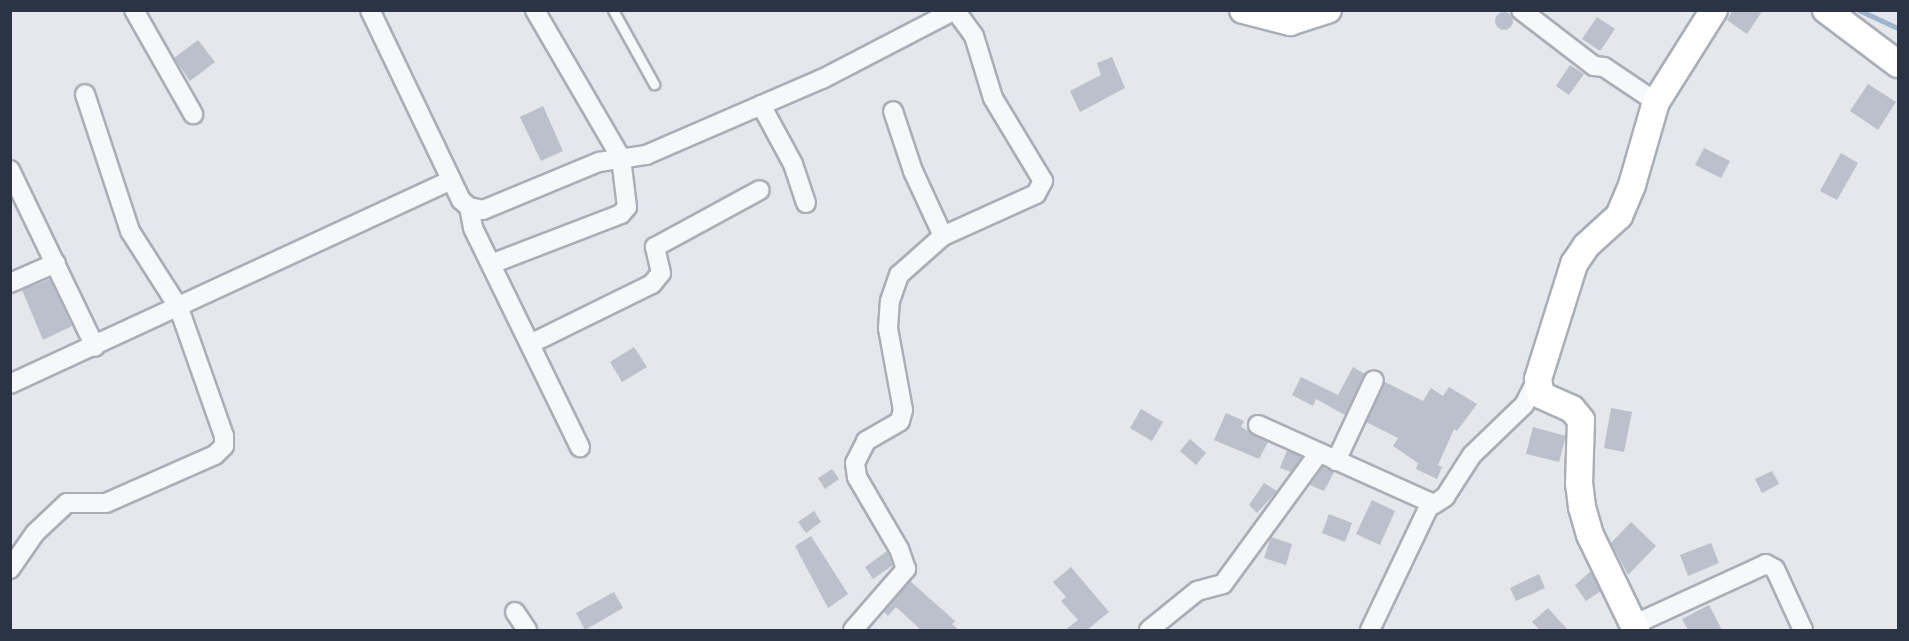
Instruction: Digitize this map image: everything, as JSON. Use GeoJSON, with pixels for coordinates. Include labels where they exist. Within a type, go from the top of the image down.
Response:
{"type":"FeatureCollection","features":[{"type":"Feature","properties":{"kind":"street"},"geometry":{"type":"LineString","coordinates":[[134,10],[193,114]]}},
{"type":"Feature","properties":{"kind":"street"},"geometry":{"type":"LineString","coordinates":[[370,10],[398,63],[451,180],[469,207],[473,228],[580,447]]}},
{"type":"Feature","properties":{"kind":"street"},"geometry":{"type":"LineString","coordinates":[[491,264],[625,211],[627,184],[621,158],[535,10]]}},
{"type":"Feature","properties":{"kind":"street"},"geometry":{"type":"LineString","coordinates":[[469,207],[490,208],[599,162],[646,155],[822,79],[955,10],[974,36],[993,98],[1043,181],[1036,194],[943,236],[899,275],[890,302],[888,328],[903,410],[900,421],[866,441],[855,463],[857,477],[906,568],[853,630]]}},
{"type":"Feature","properties":{"kind":"street"},"geometry":{"type":"LineString","coordinates":[[1244,10],[1290,22],[1328,10]]}},
{"type":"Feature","properties":{"kind":"street"},"geometry":{"type":"LineString","coordinates":[[1521,10],[1594,66],[1604,67],[1656,102]]}},
{"type":"Feature","properties":{"kind":"street"},"geometry":{"type":"LineString","coordinates":[[1370,630],[1430,504],[1445,497],[1472,455],[1512,419],[1539,382],[1580,255],[1614,222],[1623,209],[1656,102],[1714,10]]}},
{"type":"Feature","properties":{"kind":"street"},"geometry":{"type":"LineString","coordinates":[[1826,10],[1899,64]]}},
{"type":"Feature","properties":{"kind":"street"},"geometry":{"type":"LineString","coordinates":[[10,569],[34,533],[67,503],[106,503],[222,450],[224,436],[179,308],[129,231],[85,94]]}},
{"type":"Feature","properties":{"kind":"street"},"geometry":{"type":"LineString","coordinates":[[761,105],[794,164],[806,202]]}},
{"type":"Feature","properties":{"kind":"street"},"geometry":{"type":"LineString","coordinates":[[893,111],[913,171],[943,236]]}},
{"type":"Feature","properties":{"kind":"street"},"geometry":{"type":"LineString","coordinates":[[10,170],[94,346]]}},
{"type":"Feature","properties":{"kind":"street"},"geometry":{"type":"LineString","coordinates":[[10,384],[179,308],[451,180]]}},
{"type":"Feature","properties":{"kind":"street"},"geometry":{"type":"LineString","coordinates":[[530,344],[652,284],[661,273],[655,247],[760,190]]}},
{"type":"Feature","properties":{"kind":"street"},"geometry":{"type":"LineString","coordinates":[[10,283],[56,263]]}},
{"type":"Feature","properties":{"kind":"street"},"geometry":{"type":"LineString","coordinates":[[1336,461],[1374,380]]}},
{"type":"Feature","properties":{"kind":"street"},"geometry":{"type":"LineString","coordinates":[[1539,382],[1572,409],[1581,420],[1579,484],[1582,507],[1590,535],[1634,628],[1767,564],[1775,570],[1803,630]]}},
{"type":"Feature","properties":{"kind":"street"},"geometry":{"type":"LineString","coordinates":[[1258,425],[1430,504]]}},
{"type":"Feature","properties":{"kind":"street"},"geometry":{"type":"LineString","coordinates":[[1149,630],[1197,591],[1223,584],[1319,453]]}},
{"type":"Feature","properties":{"kind":"street"},"geometry":{"type":"LineString","coordinates":[[515,612],[527,630]]}},
{"type":"Feature","properties":{"kind":"lane"},"geometry":{"type":"LineString","coordinates":[[613,10],[654,84]]}},
{"type":"Feature","properties":{"kind":"building"},"geometry":{"type":"Polygon","coordinates":[[[1733,10],[1763,10],[1747,34],[1727,20],[1733,10]]]}},
{"type":"Feature","properties":{"kind":"building"},"geometry":{"type":"Polygon","coordinates":[[[1504,12],[1510,15],[1513,21],[1510,27],[1504,30],[1498,27],[1495,21],[1498,15],[1504,12]]]}},
{"type":"Feature","properties":{"kind":"building"},"geometry":{"type":"Polygon","coordinates":[[[1597,17],[1615,29],[1600,51],[1582,39],[1597,17]]]}},
{"type":"Feature","properties":{"kind":"building"},"geometry":{"type":"Polygon","coordinates":[[[198,40],[215,62],[190,81],[174,58],[198,40]]]}},
{"type":"Feature","properties":{"kind":"building"},"geometry":{"type":"Polygon","coordinates":[[[1112,57],[1125,88],[1080,112],[1070,91],[1101,75],[1097,63],[1112,57]]]}},
{"type":"Feature","properties":{"kind":"building"},"geometry":{"type":"Polygon","coordinates":[[[1570,65],[1584,74],[1569,95],[1556,86],[1570,65]]]}},
{"type":"Feature","properties":{"kind":"building"},"geometry":{"type":"Polygon","coordinates":[[[1868,84],[1896,102],[1878,130],[1850,111],[1868,84]]]}},
{"type":"Feature","properties":{"kind":"building"},"geometry":{"type":"Polygon","coordinates":[[[543,106],[563,151],[541,161],[520,117],[543,106]]]}},
{"type":"Feature","properties":{"kind":"building"},"geometry":{"type":"Polygon","coordinates":[[[1704,148],[1730,161],[1721,178],[1695,165],[1704,148]]]}},
{"type":"Feature","properties":{"kind":"building"},"geometry":{"type":"Polygon","coordinates":[[[1841,153],[1858,163],[1837,200],[1820,191],[1841,153]]]}},
{"type":"Feature","properties":{"kind":"building"},"geometry":{"type":"Polygon","coordinates":[[[50,279],[72,326],[43,340],[22,290],[50,279]]]}},
{"type":"Feature","properties":{"kind":"building"},"geometry":{"type":"Polygon","coordinates":[[[634,347],[647,367],[622,382],[610,362],[634,347]]]}},
{"type":"Feature","properties":{"kind":"building"},"geometry":{"type":"Polygon","coordinates":[[[1353,367],[1365,374],[1345,415],[1316,399],[1313,406],[1292,395],[1301,377],[1338,395],[1353,367]]]}},
{"type":"Feature","properties":{"kind":"building"},"geometry":{"type":"Polygon","coordinates":[[[1385,382],[1423,401],[1431,388],[1443,396],[1449,387],[1477,404],[1457,431],[1454,429],[1438,465],[1442,467],[1437,479],[1416,469],[1418,463],[1393,446],[1398,438],[1366,422],[1385,382]]]}},
{"type":"Feature","properties":{"kind":"building"},"geometry":{"type":"Polygon","coordinates":[[[1611,408],[1632,412],[1624,452],[1604,448],[1611,408]]]}},
{"type":"Feature","properties":{"kind":"building"},"geometry":{"type":"Polygon","coordinates":[[[1141,409],[1163,422],[1152,441],[1130,428],[1141,409]]]}},
{"type":"Feature","properties":{"kind":"building"},"geometry":{"type":"Polygon","coordinates":[[[1226,413],[1244,421],[1241,427],[1268,442],[1259,459],[1214,440],[1226,413]]]}},
{"type":"Feature","properties":{"kind":"building"},"geometry":{"type":"Polygon","coordinates":[[[1533,427],[1566,436],[1559,462],[1526,454],[1533,427]]]}},
{"type":"Feature","properties":{"kind":"building"},"geometry":{"type":"Polygon","coordinates":[[[1190,439],[1206,453],[1196,465],[1180,451],[1190,439]]]}},
{"type":"Feature","properties":{"kind":"building"},"geometry":{"type":"Polygon","coordinates":[[[1287,450],[1302,457],[1291,472],[1280,468],[1287,450]]]}},
{"type":"Feature","properties":{"kind":"building"},"geometry":{"type":"Polygon","coordinates":[[[1323,467],[1334,472],[1324,491],[1310,485],[1323,467]]]}},
{"type":"Feature","properties":{"kind":"building"},"geometry":{"type":"Polygon","coordinates":[[[832,469],[839,479],[825,489],[818,478],[832,469]]]}},
{"type":"Feature","properties":{"kind":"building"},"geometry":{"type":"Polygon","coordinates":[[[1772,471],[1779,484],[1762,493],[1755,479],[1772,471]]]}},
{"type":"Feature","properties":{"kind":"building"},"geometry":{"type":"Polygon","coordinates":[[[1264,483],[1277,491],[1257,513],[1249,505],[1264,483]]]}},
{"type":"Feature","properties":{"kind":"building"},"geometry":{"type":"Polygon","coordinates":[[[1372,500],[1395,511],[1380,545],[1356,534],[1372,500]]]}},
{"type":"Feature","properties":{"kind":"building"},"geometry":{"type":"Polygon","coordinates":[[[814,511],[821,522],[806,533],[798,522],[814,511]]]}},
{"type":"Feature","properties":{"kind":"building"},"geometry":{"type":"Polygon","coordinates":[[[1329,514],[1352,523],[1345,542],[1322,533],[1329,514]]]}},
{"type":"Feature","properties":{"kind":"building"},"geometry":{"type":"Polygon","coordinates":[[[1631,522],[1656,546],[1628,575],[1611,543],[1631,522]]]}},
{"type":"Feature","properties":{"kind":"building"},"geometry":{"type":"Polygon","coordinates":[[[811,536],[848,594],[828,608],[795,546],[811,536]]]}},
{"type":"Feature","properties":{"kind":"building"},"geometry":{"type":"Polygon","coordinates":[[[1271,537],[1292,544],[1286,565],[1264,558],[1271,537]]]}},
{"type":"Feature","properties":{"kind":"building"},"geometry":{"type":"Polygon","coordinates":[[[1711,543],[1719,563],[1688,576],[1680,555],[1711,543]]]}},
{"type":"Feature","properties":{"kind":"building"},"geometry":{"type":"Polygon","coordinates":[[[887,551],[893,565],[873,579],[865,567],[887,551]]]}},
{"type":"Feature","properties":{"kind":"building"},"geometry":{"type":"Polygon","coordinates":[[[1071,567],[1109,612],[1087,630],[1065,630],[1078,620],[1061,601],[1066,597],[1053,582],[1071,567]]]}},
{"type":"Feature","properties":{"kind":"building"},"geometry":{"type":"Polygon","coordinates":[[[1591,571],[1601,591],[1586,601],[1575,585],[1591,571]]]}},
{"type":"Feature","properties":{"kind":"building"},"geometry":{"type":"Polygon","coordinates":[[[1539,574],[1545,588],[1516,601],[1510,588],[1539,574]]]}},
{"type":"Feature","properties":{"kind":"building"},"geometry":{"type":"Polygon","coordinates":[[[910,581],[955,621],[952,624],[959,630],[921,630],[896,607],[888,616],[884,612],[910,581]]]}},
{"type":"Feature","properties":{"kind":"building"},"geometry":{"type":"Polygon","coordinates":[[[614,592],[623,608],[585,630],[576,613],[614,592]]]}},
{"type":"Feature","properties":{"kind":"building"},"geometry":{"type":"Polygon","coordinates":[[[1709,605],[1722,630],[1688,630],[1682,619],[1709,605]]]}},
{"type":"Feature","properties":{"kind":"building"},"geometry":{"type":"Polygon","coordinates":[[[1548,608],[1568,630],[1540,630],[1532,622],[1548,608]]]}},
{"type":"Feature","properties":{"kind":"waterway"},"geometry":{"type":"LineString","coordinates":[[1859,10],[1898,28]]}}]}
